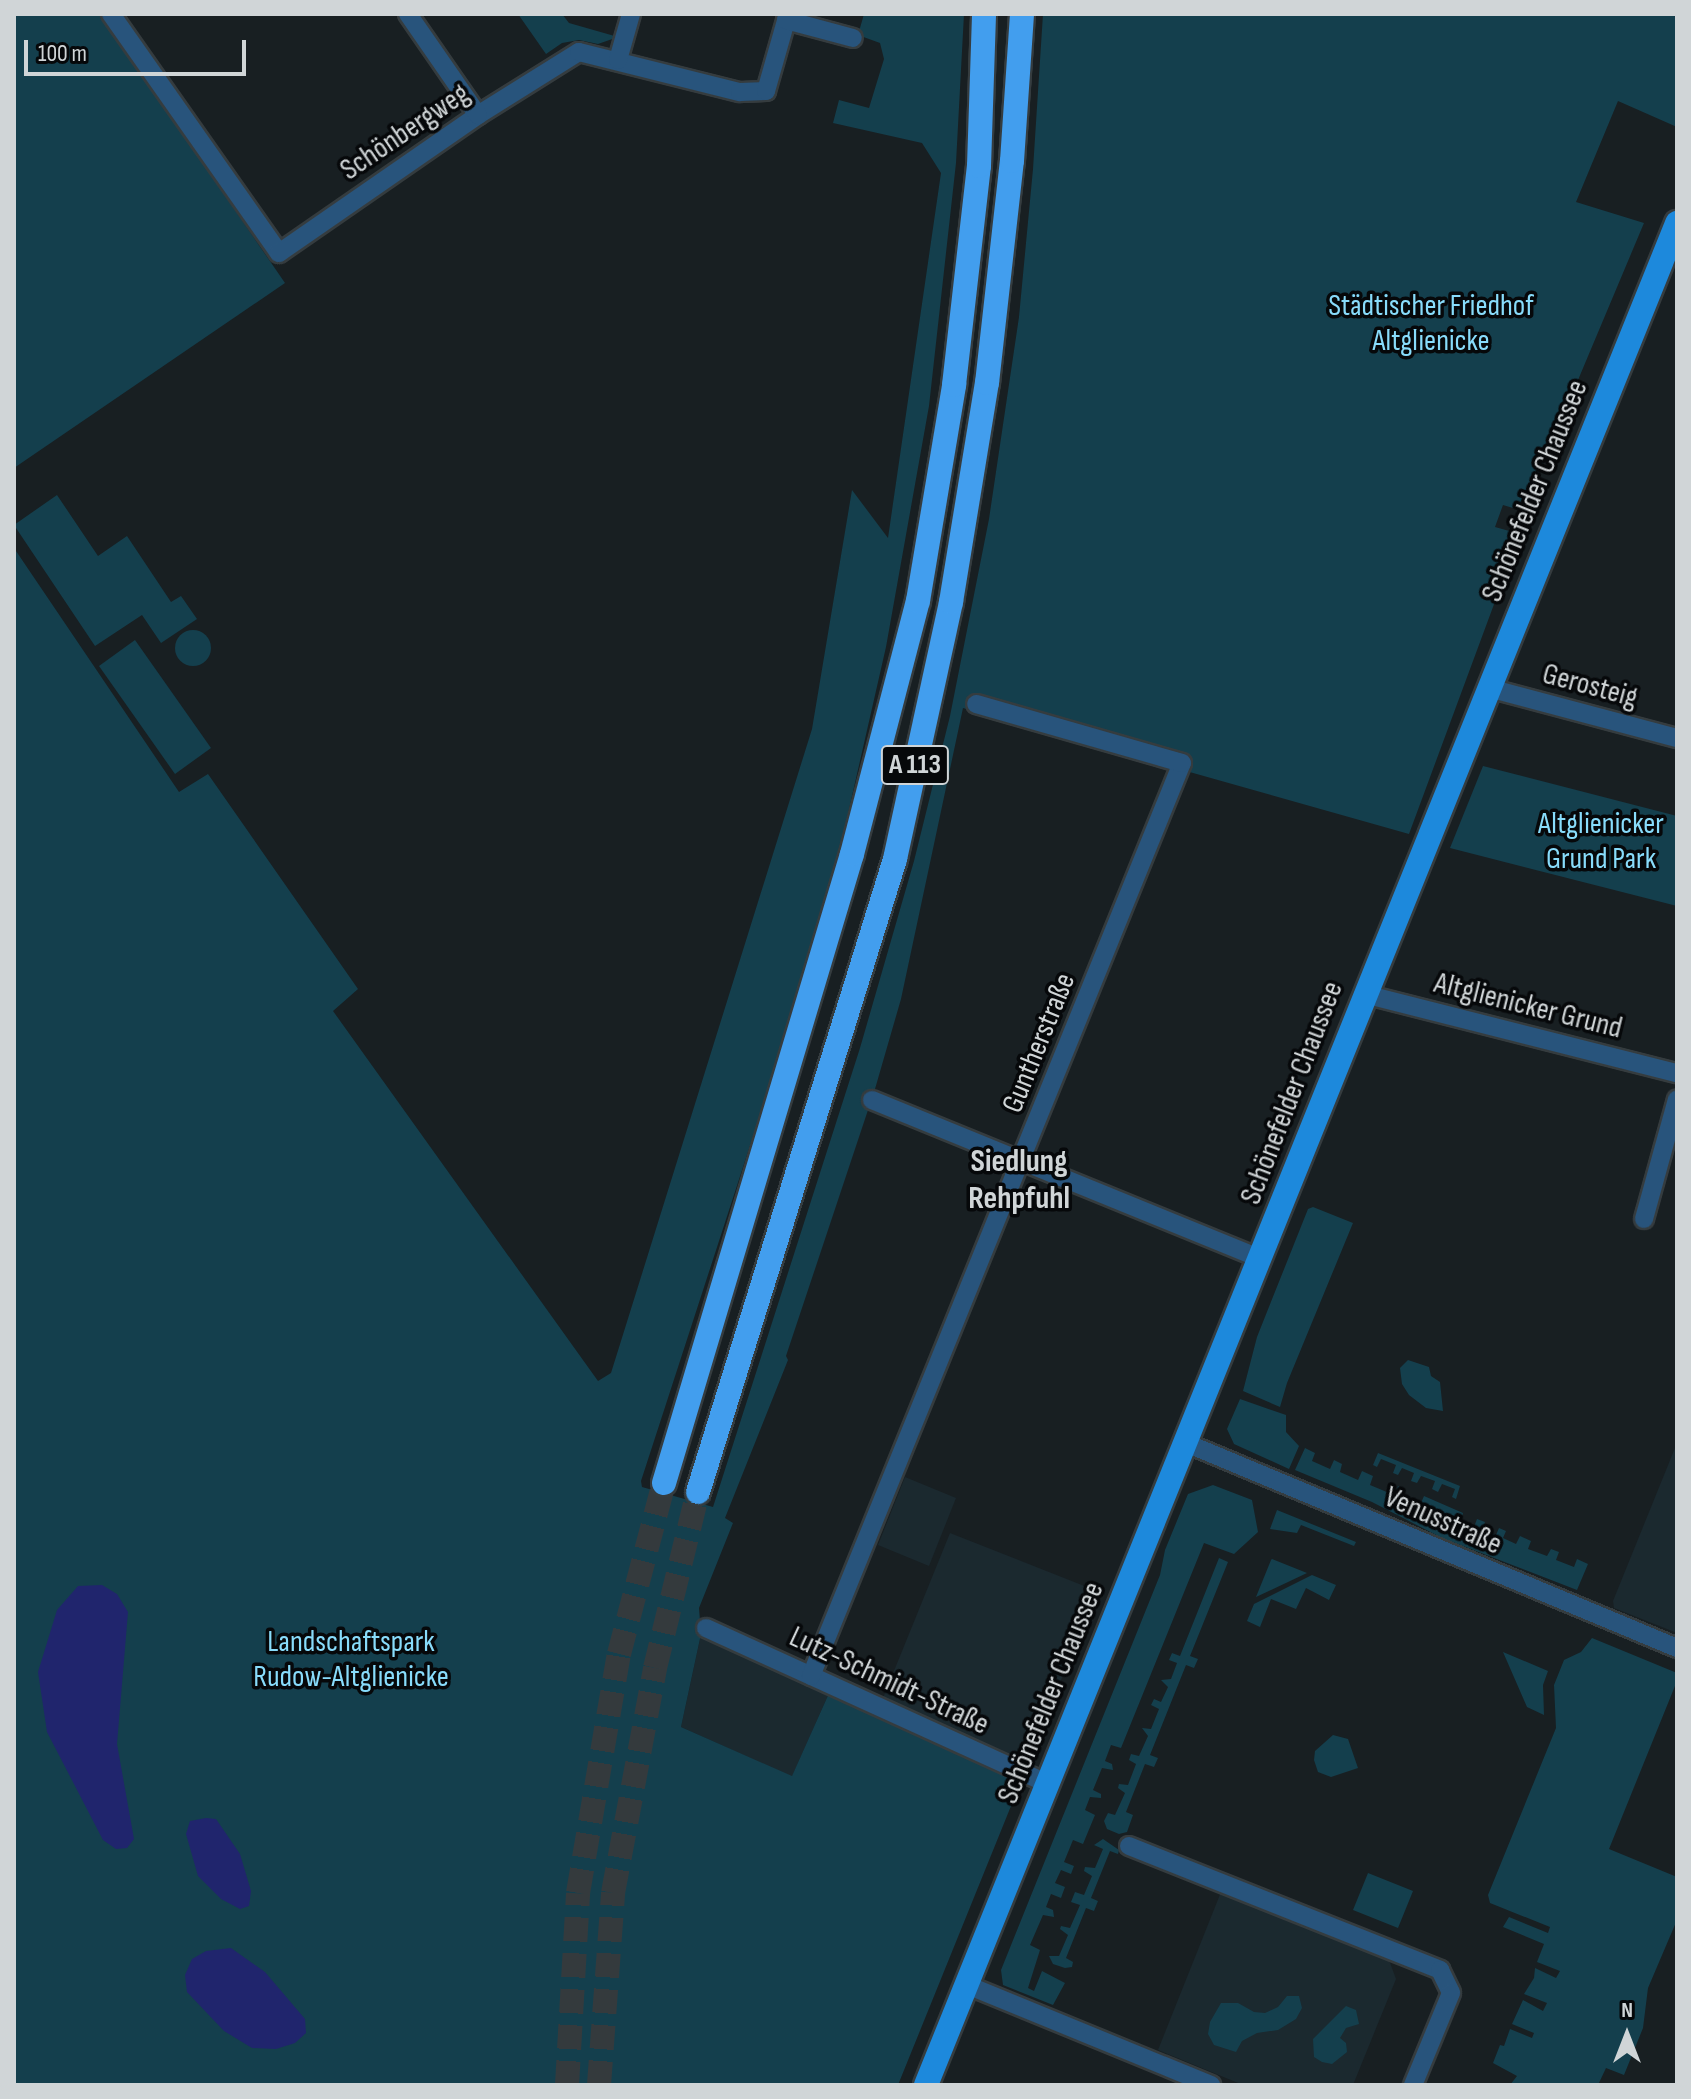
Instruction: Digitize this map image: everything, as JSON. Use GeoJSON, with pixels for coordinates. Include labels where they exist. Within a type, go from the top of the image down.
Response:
{"type":"FeatureCollection","features":[{"type":"Feature","properties":{"kind":"highway","name":"A 113"},"geometry":{"type":"LineString","coordinates":[[664,1483],[852,854],[918,601],[954,385],[973,213],[984,14]]}},
{"type":"Feature","properties":{"kind":"highway","name":"A 113"},"geometry":{"type":"LineString","coordinates":[[698,1492],[895,859],[951,602],[987,383],[1012,161],[1022,14]]}},
{"type":"Feature","properties":{"kind":"main road","name":"Schönefelder Chaussee"},"geometry":{"type":"LineString","coordinates":[[926,2085],[1262,1259],[1364,994],[1677,223]]}},
{"type":"Feature","properties":{"kind":"street","name":"Schönbergweg"},"geometry":{"type":"LineString","coordinates":[[111,14],[279,253],[478,115],[565,59],[579,52],[618,60]]}},
{"type":"Feature","properties":{"kind":"street"},"geometry":{"type":"LineString","coordinates":[[408,14],[478,115]]}},
{"type":"Feature","properties":{"kind":"street"},"geometry":{"type":"LineString","coordinates":[[631,14],[618,60],[756,93],[766,91],[787,17],[853,38]]}},
{"type":"Feature","properties":{"kind":"street","name":"Gerosteig"},"geometry":{"type":"LineString","coordinates":[[1489,688],[1677,738]]}},
{"type":"Feature","properties":{"kind":"street","name":"Guntherstraße"},"geometry":{"type":"LineString","coordinates":[[811,1676],[1182,763],[976,704]]}},
{"type":"Feature","properties":{"kind":"street","name":"Altglienicker Grund"},"geometry":{"type":"LineString","coordinates":[[1364,994],[1677,1073]]}},
{"type":"Feature","properties":{"kind":"street"},"geometry":{"type":"LineString","coordinates":[[1644,1219],[1677,1099]]}},
{"type":"Feature","properties":{"kind":"street"},"geometry":{"type":"LineString","coordinates":[[872,1100],[1262,1259]]}},
{"type":"Feature","properties":{"kind":"street","name":"Venusstraße"},"geometry":{"type":"LineString","coordinates":[[1186,1443],[1677,1648]]}},
{"type":"Feature","properties":{"kind":"street","name":"Lutz-Schmidt-Straße"},"geometry":{"type":"LineString","coordinates":[[706,1628],[1048,1784]]}},
{"type":"Feature","properties":{"kind":"street"},"geometry":{"type":"LineString","coordinates":[[1129,1846],[1440,1970],[1451,1993],[1413,2085]]}},
{"type":"Feature","properties":{"kind":"street"},"geometry":{"type":"LineString","coordinates":[[967,1985],[1211,2085]]}},
{"type":"Feature","properties":{"kind":"shaded area"},"geometry":{"type":"Polygon","coordinates":[[[1677,1443],[1677,1633],[1614,1608],[1613,1601],[1677,1443]]]}},
{"type":"Feature","properties":{"kind":"shaded area"},"geometry":{"type":"Polygon","coordinates":[[[905,1477],[956,1498],[929,1566],[878,1545],[905,1477]]]}},
{"type":"Feature","properties":{"kind":"shaded area"},"geometry":{"type":"Polygon","coordinates":[[[950,1533],[1097,1591],[1026,1767],[883,1698],[950,1533]]]}},
{"type":"Feature","properties":{"kind":"shaded area"},"geometry":{"type":"Polygon","coordinates":[[[102,1585],[117,1594],[128,1612],[117,1744],[134,1839],[127,1848],[116,1849],[103,1840],[47,1732],[38,1672],[57,1610],[78,1586],[102,1585]]]}},
{"type":"Feature","properties":{"kind":"shaded area"},"geometry":{"type":"Polygon","coordinates":[[[701,1634],[830,1691],[792,1777],[681,1727],[701,1634]]]}},
{"type":"Feature","properties":{"kind":"shaded area"},"geometry":{"type":"Polygon","coordinates":[[[216,1819],[240,1854],[251,1891],[249,1906],[240,1909],[221,1899],[198,1876],[186,1834],[190,1821],[216,1819]]]}},
{"type":"Feature","properties":{"kind":"shaded area"},"geometry":{"type":"Polygon","coordinates":[[[1221,1892],[1389,1960],[1396,1979],[1353,2085],[1243,2085],[1158,2050],[1221,1892]]]}},
{"type":"Feature","properties":{"kind":"shaded area"},"geometry":{"type":"Polygon","coordinates":[[[231,1948],[265,1972],[305,2019],[306,2033],[295,2043],[276,2049],[252,2048],[224,2031],[187,1992],[185,1975],[192,1959],[206,1951],[231,1948]]]}},
{"type":"Feature","properties":{"kind":"green space"},"geometry":{"type":"Polygon","coordinates":[[[14,14],[100,14],[285,283],[14,468],[14,14]]]}},
{"type":"Feature","properties":{"kind":"green space"},"geometry":{"type":"Polygon","coordinates":[[[518,14],[562,14],[569,23],[618,37],[598,44],[579,40],[562,43],[546,54],[518,14]]]}},
{"type":"Feature","properties":{"kind":"green space","name":"Landschaftspark Rudow-Altglienicke"},"geometry":{"type":"Polygon","coordinates":[[[864,14],[964,14],[956,163],[929,406],[886,647],[839,853],[771,1081],[641,1481],[642,1487],[713,1507],[860,1048],[914,861],[950,716],[989,519],[1019,317],[1043,14],[1668,14],[1677,17],[1677,127],[1618,101],[1576,202],[1644,223],[1523,511],[1503,505],[1495,527],[1520,534],[1409,834],[963,708],[901,999],[875,1089],[786,1356],[788,1360],[725,1518],[733,1523],[699,1608],[701,1634],[681,1727],[792,1776],[830,1691],[1022,1779],[898,2085],[14,2085],[14,548],[179,792],[208,774],[358,989],[333,1011],[598,1381],[611,1373],[812,729],[852,490],[888,538],[941,173],[922,143],[833,123],[839,100],[869,108],[884,59],[880,43],[858,35],[864,14]]]}},
{"type":"Feature","properties":{"kind":"green space"},"geometry":{"type":"Polygon","coordinates":[[[57,495],[98,556],[127,536],[171,602],[181,596],[197,619],[161,643],[142,615],[95,646],[14,525],[57,495]]]}},
{"type":"Feature","properties":{"kind":"green space"},"geometry":{"type":"Polygon","coordinates":[[[193,630],[206,635],[211,648],[206,661],[193,666],[180,661],[175,648],[180,635],[193,630]]]}},
{"type":"Feature","properties":{"kind":"green space"},"geometry":{"type":"Polygon","coordinates":[[[135,640],[211,748],[175,774],[99,666],[135,640]]]}},
{"type":"Feature","properties":{"kind":"green space","name":"Altglienicker Grund Park"},"geometry":{"type":"Polygon","coordinates":[[[1483,766],[1677,816],[1677,906],[1450,848],[1483,766]]]}},
{"type":"Feature","properties":{"kind":"green space"},"geometry":{"type":"Polygon","coordinates":[[[1313,1207],[1353,1223],[1280,1407],[1243,1391],[1257,1337],[1308,1209],[1313,1207]]]}},
{"type":"Feature","properties":{"kind":"green space"},"geometry":{"type":"Polygon","coordinates":[[[1408,1360],[1429,1367],[1431,1376],[1440,1382],[1443,1411],[1426,1408],[1409,1395],[1402,1384],[1400,1368],[1408,1360]]]}},
{"type":"Feature","properties":{"kind":"green space"},"geometry":{"type":"Polygon","coordinates":[[[1240,1399],[1286,1415],[1286,1432],[1299,1446],[1289,1469],[1234,1444],[1227,1429],[1240,1399]]]}},
{"type":"Feature","properties":{"kind":"green space"},"geometry":{"type":"Polygon","coordinates":[[[1305,1448],[1315,1453],[1312,1461],[1330,1469],[1334,1460],[1342,1464],[1340,1472],[1358,1480],[1362,1471],[1373,1476],[1370,1485],[1394,1495],[1398,1486],[1402,1488],[1400,1497],[1420,1505],[1424,1496],[1463,1513],[1461,1521],[1474,1527],[1477,1519],[1485,1522],[1482,1530],[1496,1535],[1499,1528],[1506,1531],[1503,1538],[1516,1544],[1520,1536],[1531,1541],[1528,1549],[1547,1556],[1551,1549],[1559,1552],[1556,1560],[1574,1567],[1577,1559],[1588,1564],[1577,1590],[1442,1538],[1372,1502],[1295,1470],[1305,1448]]]}},
{"type":"Feature","properties":{"kind":"green space"},"geometry":{"type":"Polygon","coordinates":[[[1378,1453],[1460,1486],[1456,1499],[1452,1497],[1455,1489],[1442,1484],[1438,1492],[1432,1489],[1435,1481],[1421,1476],[1417,1483],[1411,1481],[1414,1473],[1402,1468],[1398,1475],[1393,1473],[1396,1465],[1381,1459],[1377,1467],[1373,1465],[1378,1453]]]}},
{"type":"Feature","properties":{"kind":"green space"},"geometry":{"type":"Polygon","coordinates":[[[1213,1485],[1252,1500],[1258,1532],[1234,1554],[1204,1543],[1121,1748],[1111,1745],[1105,1761],[1112,1764],[1113,1770],[1102,1768],[1093,1790],[1101,1794],[1101,1798],[1090,1797],[1085,1810],[1095,1815],[1083,1844],[1073,1840],[1064,1862],[1074,1866],[1071,1874],[1061,1870],[1055,1883],[1065,1887],[1061,1898],[1051,1894],[1046,1907],[1053,1910],[1054,1917],[1043,1915],[1030,1945],[1040,1950],[1028,1988],[1034,1991],[1042,1971],[1065,1983],[1053,2005],[1003,1985],[1001,1970],[1160,1575],[1165,1550],[1188,1494],[1213,1485]]]}},
{"type":"Feature","properties":{"kind":"green space"},"geometry":{"type":"Polygon","coordinates":[[[1277,1510],[1356,1542],[1354,1546],[1301,1525],[1297,1533],[1270,1529],[1277,1510]]]}},
{"type":"Feature","properties":{"kind":"green space"},"geometry":{"type":"Polygon","coordinates":[[[1219,1558],[1228,1562],[1190,1656],[1198,1659],[1194,1668],[1186,1665],[1150,1755],[1158,1758],[1154,1767],[1145,1764],[1126,1812],[1133,1815],[1127,1832],[1119,1834],[1107,1829],[1104,1821],[1108,1813],[1115,1815],[1125,1793],[1118,1788],[1119,1784],[1128,1785],[1136,1764],[1129,1760],[1131,1754],[1139,1756],[1148,1736],[1142,1728],[1151,1729],[1159,1709],[1151,1705],[1154,1699],[1161,1702],[1168,1687],[1161,1680],[1171,1679],[1177,1663],[1169,1660],[1172,1653],[1180,1656],[1219,1558]]]}},
{"type":"Feature","properties":{"kind":"green space"},"geometry":{"type":"Polygon","coordinates":[[[1271,1560],[1307,1573],[1256,1597],[1271,1560]]]}},
{"type":"Feature","properties":{"kind":"green space"},"geometry":{"type":"Polygon","coordinates":[[[1312,1575],[1336,1585],[1329,1600],[1306,1588],[1296,1609],[1271,1599],[1260,1627],[1247,1621],[1254,1604],[1312,1575]]]}},
{"type":"Feature","properties":{"kind":"green space"},"geometry":{"type":"Polygon","coordinates":[[[1592,1638],[1677,1673],[1677,1681],[1609,1849],[1677,1877],[1677,1920],[1648,1988],[1643,2028],[1624,2075],[1606,2068],[1598,2085],[1510,2085],[1517,2076],[1493,2063],[1500,2045],[1504,2046],[1510,2029],[1532,2038],[1534,2033],[1512,2024],[1523,2000],[1543,2011],[1547,2003],[1524,1994],[1534,1978],[1535,1968],[1556,1978],[1560,1971],[1537,1962],[1544,1944],[1503,1927],[1509,1917],[1548,1933],[1550,1927],[1490,1903],[1488,1895],[1556,1728],[1554,1685],[1564,1660],[1581,1652],[1592,1638]]]}},
{"type":"Feature","properties":{"kind":"green space"},"geometry":{"type":"Polygon","coordinates":[[[1503,1652],[1548,1671],[1543,1685],[1544,1715],[1527,1707],[1503,1652]]]}},
{"type":"Feature","properties":{"kind":"green space"},"geometry":{"type":"Polygon","coordinates":[[[1333,1735],[1348,1739],[1358,1768],[1331,1777],[1318,1772],[1314,1760],[1315,1751],[1333,1735]]]}},
{"type":"Feature","properties":{"kind":"green space"},"geometry":{"type":"Polygon","coordinates":[[[1103,1839],[1119,1850],[1118,1854],[1110,1851],[1091,1898],[1098,1901],[1094,1911],[1086,1908],[1066,1958],[1073,1962],[1072,1967],[1053,1964],[1049,1956],[1059,1956],[1068,1935],[1060,1929],[1061,1926],[1070,1928],[1080,1905],[1071,1902],[1075,1892],[1084,1895],[1092,1876],[1084,1871],[1085,1867],[1095,1868],[1103,1849],[1094,1845],[1103,1839]]]}},
{"type":"Feature","properties":{"kind":"green space"},"geometry":{"type":"Polygon","coordinates":[[[1368,1873],[1413,1891],[1398,1928],[1353,1910],[1368,1873]]]}},
{"type":"Feature","properties":{"kind":"green space"},"geometry":{"type":"Polygon","coordinates":[[[1287,1996],[1299,1996],[1302,2008],[1296,2019],[1278,2030],[1257,2033],[1242,2041],[1236,2052],[1214,2045],[1208,2034],[1210,2022],[1221,2003],[1238,2003],[1254,2012],[1265,2013],[1278,2007],[1287,1996]]]}},
{"type":"Feature","properties":{"kind":"green space"},"geometry":{"type":"Polygon","coordinates":[[[1346,2006],[1356,2010],[1359,2024],[1346,2028],[1340,2038],[1346,2043],[1347,2052],[1332,2064],[1322,2062],[1314,2057],[1313,2039],[1346,2006]]]}},
{"type":"Feature","properties":{"kind":"tunnel"},"geometry":{"type":"LineString","coordinates":[[567,2085],[578,1893],[619,1654],[664,1483]]}},
{"type":"Feature","properties":{"kind":"tunnel"},"geometry":{"type":"LineString","coordinates":[[599,2085],[613,1893],[655,1668],[698,1492]]}},
{"type":"Feature","properties":{"kind":"district","name":"Siedlung Rehpfuhl"},"geometry":{"type":"Point","coordinates":[1019,1182]}},
{"type":"Feature","properties":{"kind":"park label","name":"Städtischer Friedhof Altglienicke"},"geometry":{"type":"Point","coordinates":[1431,323]}}]}
